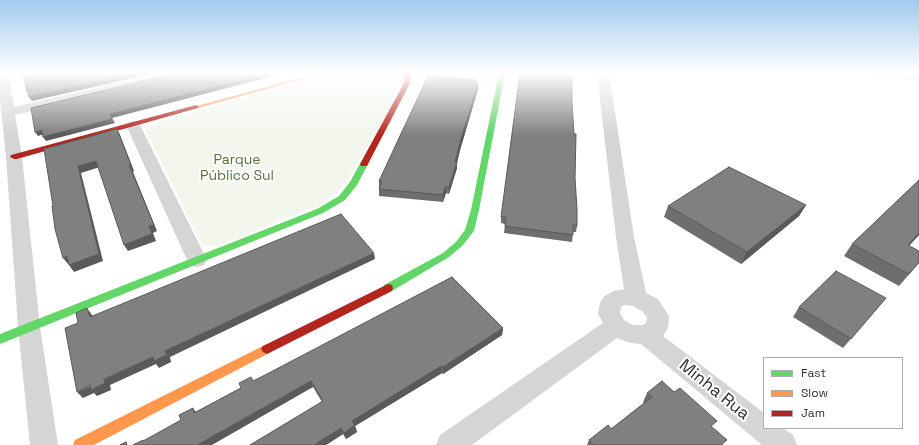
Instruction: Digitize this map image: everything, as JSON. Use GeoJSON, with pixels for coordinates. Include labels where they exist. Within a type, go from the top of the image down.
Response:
{"type":"FeatureCollection","features":[{"type":"Feature","properties":{"kind":"street"},"geometry":{"type":"LineString","coordinates":[[6,94],[14,157],[29,327],[44,445]]}},
{"type":"Feature","properties":{"kind":"street"},"geometry":{"type":"LineString","coordinates":[[9,112],[84,94]]}},
{"type":"Feature","properties":{"kind":"street"},"geometry":{"type":"LineString","coordinates":[[14,157],[245,94]]}},
{"type":"Feature","properties":{"kind":"street"},"geometry":{"type":"LineString","coordinates":[[0,339],[320,211],[342,198],[354,184],[401,94]]}},
{"type":"Feature","properties":{"kind":"street"},"geometry":{"type":"LineString","coordinates":[[80,445],[395,284],[446,255],[460,244],[468,231],[475,210],[498,94]]}},
{"type":"Feature","properties":{"kind":"street"},"geometry":{"type":"LineString","coordinates":[[606,94],[625,237],[636,298]]}},
{"type":"Feature","properties":{"kind":"street"},"geometry":{"type":"LineString","coordinates":[[133,125],[197,260]]}},
{"type":"Feature","properties":{"kind":"street"},"geometry":{"type":"LineString","coordinates":[[621,297],[636,298],[650,305],[658,316],[657,328],[646,335],[630,334],[616,326],[609,314],[611,303],[621,297]]}},
{"type":"Feature","properties":{"kind":"street"},"geometry":{"type":"LineString","coordinates":[[450,445],[616,326]]}},
{"type":"Feature","properties":{"kind":"street","name":"Minha Rua"},"geometry":{"type":"LineString","coordinates":[[646,335],[763,429]]}},
{"type":"Feature","properties":{"kind":"street","name":"Minha Rua"},"geometry":{"type":"LineString","coordinates":[[763,429],[783,445]]}},
{"type":"Feature","properties":{"kind":"green space","name":"Parque Público Sul"},"geometry":{"type":"Polygon","coordinates":[[[259,94],[400,94],[343,187],[320,205],[217,246],[202,244],[145,130],[158,122],[259,94]]]}},
{"type":"Feature","properties":{"kind":"building"},"geometry":{"type":"Polygon","coordinates":[[[28,94],[43,94],[29,97],[28,94]]]}},
{"type":"Feature","properties":{"kind":"building"},"geometry":{"type":"Polygon","coordinates":[[[90,94],[188,94],[110,114],[112,119],[43,137],[42,130],[35,132],[31,108],[90,94]]]}},
{"type":"Feature","properties":{"kind":"building"},"geometry":{"type":"Polygon","coordinates":[[[420,94],[475,94],[455,162],[457,162],[449,187],[445,187],[443,195],[379,189],[382,181],[379,181],[420,94]]]}},
{"type":"Feature","properties":{"kind":"building"},"geometry":{"type":"Polygon","coordinates":[[[517,94],[572,94],[574,134],[576,134],[575,178],[577,209],[577,226],[573,225],[573,235],[505,226],[506,217],[501,217],[517,94]]]}},
{"type":"Feature","properties":{"kind":"building"},"geometry":{"type":"Polygon","coordinates":[[[117,129],[131,165],[129,165],[154,225],[149,226],[152,234],[124,245],[96,161],[78,166],[99,254],[69,265],[67,256],[63,258],[55,229],[44,149],[117,129]]]}},
{"type":"Feature","properties":{"kind":"building"},"geometry":{"type":"Polygon","coordinates":[[[729,167],[806,205],[747,252],[668,206],[729,167]]]}},
{"type":"Feature","properties":{"kind":"building"},"geometry":{"type":"Polygon","coordinates":[[[919,180],[919,233],[908,245],[919,251],[919,262],[909,274],[852,244],[919,180]]]}},
{"type":"Feature","properties":{"kind":"building"},"geometry":{"type":"Polygon","coordinates":[[[341,214],[374,253],[165,351],[167,355],[154,361],[153,357],[104,379],[105,383],[91,390],[90,385],[77,392],[65,328],[78,323],[76,313],[87,308],[90,317],[341,214]]]}},
{"type":"Feature","properties":{"kind":"building"},"geometry":{"type":"Polygon","coordinates":[[[836,271],[886,298],[851,339],[799,307],[836,271]]]}},
{"type":"Feature","properties":{"kind":"building"},"geometry":{"type":"Polygon","coordinates":[[[452,277],[503,328],[443,367],[441,366],[352,421],[355,425],[344,433],[341,428],[314,445],[250,445],[323,401],[311,381],[197,445],[133,445],[181,420],[179,415],[193,408],[194,413],[241,388],[239,383],[251,377],[253,381],[452,277]]]}},
{"type":"Feature","properties":{"kind":"building"},"geometry":{"type":"Polygon","coordinates":[[[662,381],[674,392],[680,388],[717,421],[711,426],[727,440],[721,445],[593,445],[589,440],[608,425],[611,429],[652,397],[647,393],[662,381]]]}},
{"type":"Feature","properties":{"kind":"building"},"geometry":{"type":"Polygon","coordinates":[[[126,442],[127,445],[120,445],[126,442]]]}},
{"type":"Feature","properties":{"kind":"traffic: fast"},"geometry":{"type":"LineString","coordinates":[[388,288],[446,255],[459,244],[469,231],[475,210],[498,94]]}},
{"type":"Feature","properties":{"kind":"traffic: fast"},"geometry":{"type":"LineString","coordinates":[[0,339],[320,211],[342,198],[354,183],[364,164]]}},
{"type":"Feature","properties":{"kind":"traffic: slow"},"geometry":{"type":"LineString","coordinates":[[196,107],[245,94]]}},
{"type":"Feature","properties":{"kind":"traffic: slow"},"geometry":{"type":"LineString","coordinates":[[80,445],[267,349]]}},
{"type":"Feature","properties":{"kind":"traffic: jam"},"geometry":{"type":"LineString","coordinates":[[364,164],[401,94]]}},
{"type":"Feature","properties":{"kind":"traffic: jam"},"geometry":{"type":"LineString","coordinates":[[14,157],[196,107]]}},
{"type":"Feature","properties":{"kind":"traffic: jam"},"geometry":{"type":"LineString","coordinates":[[267,349],[388,288]]}}]}
